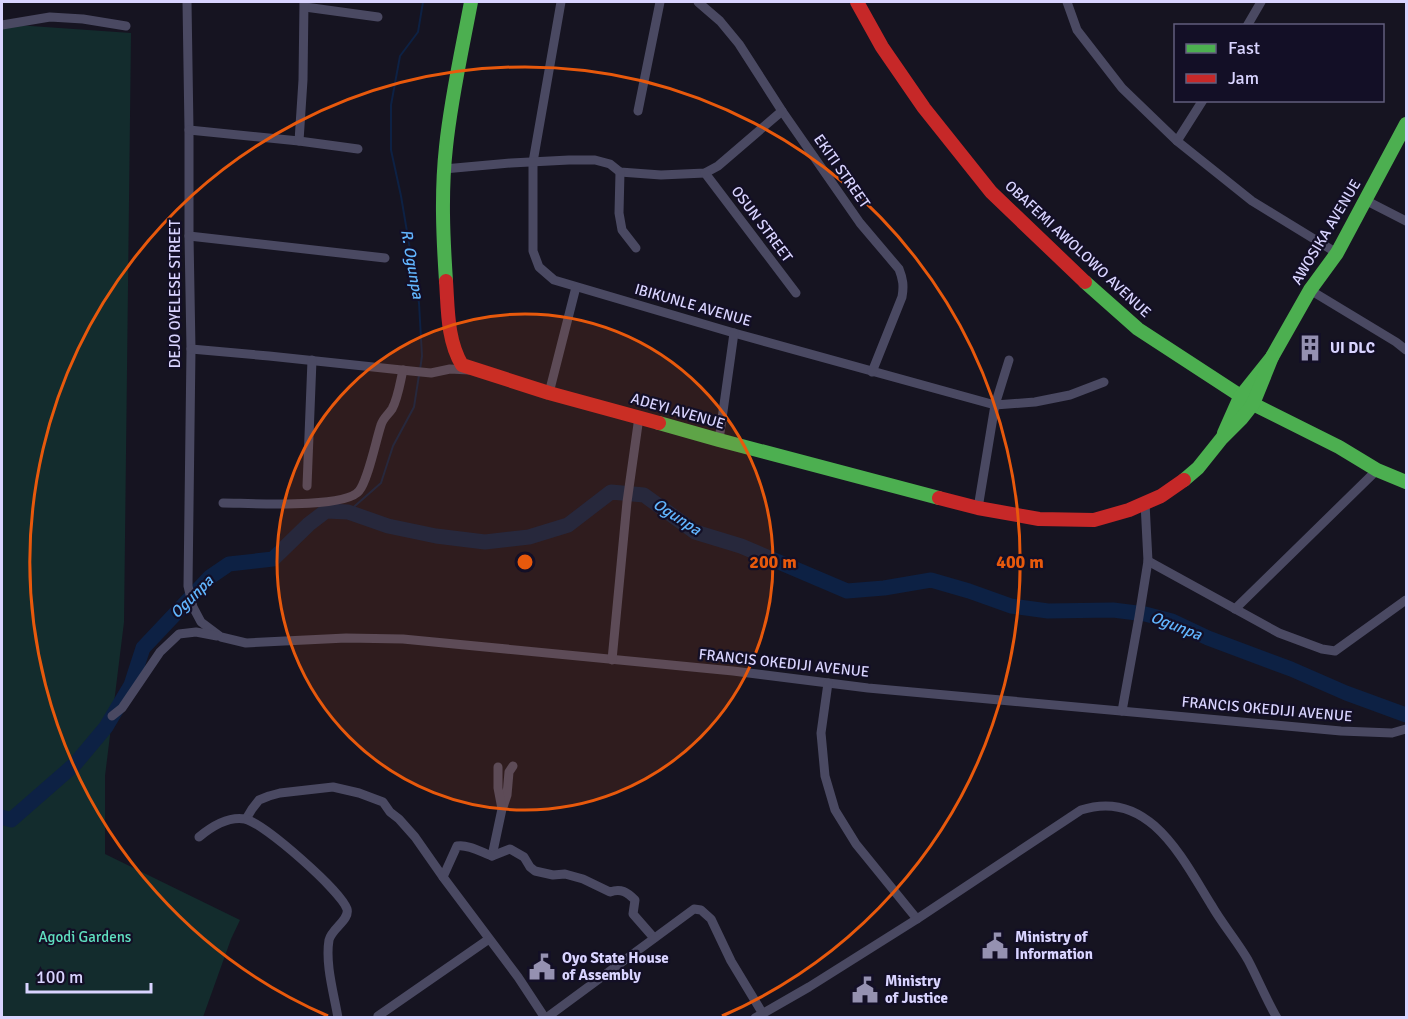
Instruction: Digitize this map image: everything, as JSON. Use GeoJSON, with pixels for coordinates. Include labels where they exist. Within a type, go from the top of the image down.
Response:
{"type":"FeatureCollection","features":[{"type":"Feature","properties":{"kind":"street","name":"DEJO OYELESE STREET"},"geometry":{"type":"LineString","coordinates":[[187,2],[191,349],[188,586],[193,607],[201,622],[220,637]]}},
{"type":"Feature","properties":{"kind":"street","name":"ADEYI AVENUE"},"geometry":{"type":"LineString","coordinates":[[471,2],[451,107],[444,169],[443,242],[448,312],[453,347],[462,365],[549,393],[719,440],[978,508],[1039,519],[1094,520],[1129,510],[1161,496],[1198,468],[1222,438],[1242,418],[1246,401]]}},
{"type":"Feature","properties":{"kind":"street","name":"IBIKUNLE AVENUE"},"geometry":{"type":"LineString","coordinates":[[561,2],[533,162],[533,251],[539,267],[554,280],[734,333],[995,405],[1035,402],[1071,395],[1104,382]]}},
{"type":"Feature","properties":{"kind":"street"},"geometry":{"type":"LineString","coordinates":[[638,111],[660,2]]}},
{"type":"Feature","properties":{"kind":"street","name":"EKITI STREET"},"geometry":{"type":"LineString","coordinates":[[698,2],[720,21],[739,44],[782,111],[860,223],[899,269],[903,279],[902,297],[872,372]]}},
{"type":"Feature","properties":{"kind":"street","name":"OBAFEMI AWOLOWO AVENUE"},"geometry":{"type":"LineString","coordinates":[[857,2],[882,47],[924,108],[991,192],[1078,276],[1138,329],[1246,401],[1339,447],[1377,470],[1407,482]]}},
{"type":"Feature","properties":{"kind":"street"},"geometry":{"type":"LineString","coordinates":[[1066,2],[1077,30],[1122,88],[1177,141],[1252,201],[1337,253]]}},
{"type":"Feature","properties":{"kind":"street"},"geometry":{"type":"LineString","coordinates":[[1248,24],[1261,2]]}},
{"type":"Feature","properties":{"kind":"street"},"geometry":{"type":"LineString","coordinates":[[299,141],[304,4],[378,17]]}},
{"type":"Feature","properties":{"kind":"street"},"geometry":{"type":"LineString","coordinates":[[2,25],[50,17],[83,19],[126,26]]}},
{"type":"Feature","properties":{"kind":"street"},"geometry":{"type":"LineString","coordinates":[[1177,141],[1202,102]]}},
{"type":"Feature","properties":{"kind":"street"},"geometry":{"type":"LineString","coordinates":[[444,169],[594,160],[610,164],[620,172],[660,175],[705,173],[718,166],[782,111]]}},
{"type":"Feature","properties":{"kind":"street","name":"AWOSIKA AVENUE"},"geometry":{"type":"LineString","coordinates":[[1246,401],[1310,290],[1337,253],[1407,124]]}},
{"type":"Feature","properties":{"kind":"street"},"geometry":{"type":"LineString","coordinates":[[189,130],[358,149]]}},
{"type":"Feature","properties":{"kind":"street"},"geometry":{"type":"LineString","coordinates":[[620,172],[619,213],[622,230],[636,248]]}},
{"type":"Feature","properties":{"kind":"street","name":"OSUN STREET"},"geometry":{"type":"LineString","coordinates":[[705,173],[796,293]]}},
{"type":"Feature","properties":{"kind":"street"},"geometry":{"type":"LineString","coordinates":[[1365,200],[1407,221]]}},
{"type":"Feature","properties":{"kind":"street"},"geometry":{"type":"LineString","coordinates":[[189,236],[385,258]]}},
{"type":"Feature","properties":{"kind":"street"},"geometry":{"type":"LineString","coordinates":[[549,393],[576,287]]}},
{"type":"Feature","properties":{"kind":"street"},"geometry":{"type":"LineString","coordinates":[[1310,290],[1407,350]]}},
{"type":"Feature","properties":{"kind":"street"},"geometry":{"type":"LineString","coordinates":[[719,440],[734,333]]}},
{"type":"Feature","properties":{"kind":"street"},"geometry":{"type":"LineString","coordinates":[[191,349],[431,373],[450,369],[480,371]]}},
{"type":"Feature","properties":{"kind":"street"},"geometry":{"type":"LineString","coordinates":[[307,486],[312,360]]}},
{"type":"Feature","properties":{"kind":"street"},"geometry":{"type":"LineString","coordinates":[[978,508],[995,405],[1008,360]]}},
{"type":"Feature","properties":{"kind":"street"},"geometry":{"type":"LineString","coordinates":[[223,503],[321,503],[354,496],[365,481],[383,418],[393,405],[407,371]]}},
{"type":"Feature","properties":{"kind":"street"},"geometry":{"type":"LineString","coordinates":[[612,660],[627,502],[639,417]]}},
{"type":"Feature","properties":{"kind":"street"},"geometry":{"type":"LineString","coordinates":[[1235,609],[1377,470]]}},
{"type":"Feature","properties":{"kind":"street"},"geometry":{"type":"LineString","coordinates":[[1122,711],[1148,561],[1146,503]]}},
{"type":"Feature","properties":{"kind":"street"},"geometry":{"type":"LineString","coordinates":[[1148,561],[1279,633],[1322,649],[1335,651],[1407,600]]}},
{"type":"Feature","properties":{"kind":"street","name":"FRANCIS OKEDIJI AVENUE"},"geometry":{"type":"LineString","coordinates":[[112,716],[122,708],[160,652],[179,634],[196,632],[246,643],[346,638],[403,639],[733,671],[868,688],[1341,731],[1392,733],[1407,729]]}},
{"type":"Feature","properties":{"kind":"street"},"geometry":{"type":"LineString","coordinates":[[828,682],[821,733],[825,776],[835,810],[856,844],[917,919]]}},
{"type":"Feature","properties":{"kind":"street"},"geometry":{"type":"LineString","coordinates":[[492,856],[507,795],[509,772],[513,766]]}},
{"type":"Feature","properties":{"kind":"street"},"geometry":{"type":"LineString","coordinates":[[498,767],[498,788],[502,809]]}},
{"type":"Feature","properties":{"kind":"street"},"geometry":{"type":"LineString","coordinates":[[246,819],[259,800],[269,796],[333,787],[383,802],[415,837],[545,1017],[694,909],[701,910],[711,919],[731,962],[765,1015],[917,919],[1081,810],[1095,805],[1128,809],[1157,827],[1187,864],[1247,959],[1277,1017]]}},
{"type":"Feature","properties":{"kind":"street"},"geometry":{"type":"LineString","coordinates":[[199,837],[211,827],[229,820],[246,819],[258,824],[294,852],[330,887],[346,908],[347,913],[346,919],[336,928],[329,940],[329,966],[338,1017]]}},
{"type":"Feature","properties":{"kind":"street"},"geometry":{"type":"LineString","coordinates":[[443,877],[459,845],[465,845],[492,856],[510,849],[524,857],[535,871],[553,876],[565,874],[583,879],[610,892],[617,890],[627,892],[635,900],[633,914],[654,938]]}},
{"type":"Feature","properties":{"kind":"street"},"geometry":{"type":"LineString","coordinates":[[379,1017],[489,939]]}},
{"type":"Feature","properties":{"kind":"green space","name":"Agodi Gardens"},"geometry":{"type":"Polygon","coordinates":[[[2,24],[131,33],[124,622],[105,776],[105,854],[240,920],[203,1017],[2,1017],[2,24]]]}},
{"type":"Feature","properties":{"kind":"waterway","name":"R. Ogunpa"},"geometry":{"type":"LineString","coordinates":[[420,370],[422,356],[419,303],[391,150],[391,105],[400,56],[418,32],[423,2]]}},
{"type":"Feature","properties":{"kind":"waterway","name":"R. Ogunpa"},"geometry":{"type":"LineString","coordinates":[[348,512],[381,483],[393,446],[414,407],[419,375]]}},
{"type":"Feature","properties":{"kind":"waterway","name":"Ogunpa"},"geometry":{"type":"LineString","coordinates":[[2,817],[11,820],[75,764],[106,727],[131,685],[143,648],[210,577],[229,564],[273,559],[326,511],[348,512],[388,526],[436,536],[485,542],[529,537],[568,525],[611,492],[644,495],[695,532],[741,546],[847,591],[884,588],[931,580],[1011,606],[1048,611],[1113,610],[1145,614],[1172,621],[1208,638],[1406,715]]}},
{"type":"Feature","properties":{"kind":"traffic: fast"},"geometry":{"type":"LineString","coordinates":[[446,281],[443,214],[444,164],[451,110],[471,2]]}},
{"type":"Feature","properties":{"kind":"traffic: fast"},"geometry":{"type":"LineString","coordinates":[[1224,433],[1240,397],[1272,357],[1310,290],[1337,253],[1406,124]]}},
{"type":"Feature","properties":{"kind":"traffic: fast"},"geometry":{"type":"LineString","coordinates":[[1085,282],[1138,329],[1253,404],[1339,447],[1377,470],[1406,482]]}},
{"type":"Feature","properties":{"kind":"traffic: fast"},"geometry":{"type":"LineString","coordinates":[[1184,480],[1198,468],[1253,404],[1272,357]]}},
{"type":"Feature","properties":{"kind":"traffic: fast"},"geometry":{"type":"LineString","coordinates":[[659,423],[939,498]]}},
{"type":"Feature","properties":{"kind":"traffic: jam"},"geometry":{"type":"LineString","coordinates":[[857,2],[882,47],[924,108],[991,192],[1085,282]]}},
{"type":"Feature","properties":{"kind":"traffic: jam"},"geometry":{"type":"LineString","coordinates":[[446,281],[451,335],[462,365],[549,393],[659,423]]}},
{"type":"Feature","properties":{"kind":"traffic: jam"},"geometry":{"type":"LineString","coordinates":[[939,498],[1039,519],[1094,520],[1129,510],[1161,496],[1184,480]]}},
{"type":"Feature","properties":{"kind":"place","name":"UI DLC"},"geometry":{"type":"Point","coordinates":[1310,348]}},
{"type":"Feature","properties":{"kind":"place","name":"Ministry of Information"},"geometry":{"type":"Point","coordinates":[995,946]}},
{"type":"Feature","properties":{"kind":"place","name":"Oyo State House of Assembly"},"geometry":{"type":"Point","coordinates":[542,967]}},
{"type":"Feature","properties":{"kind":"place","name":"Ministry of Justice"},"geometry":{"type":"Point","coordinates":[865,990]}}]}
